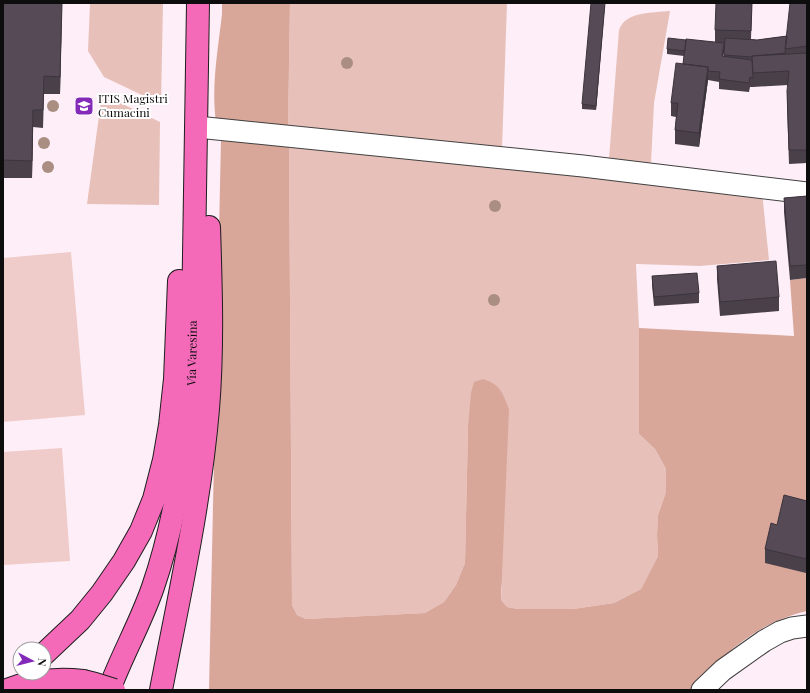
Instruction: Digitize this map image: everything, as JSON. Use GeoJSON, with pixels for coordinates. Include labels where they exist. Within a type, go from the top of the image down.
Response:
{"type":"FeatureCollection","features":[{"type":"Feature","properties":{"kind":"main road","name":"Via Varesina"},"geometry":{"type":"LineString","coordinates":[[109,690],[153,588],[169,532],[185,444],[192,381],[198,3]]}},
{"type":"Feature","properties":{"kind":"main road"},"geometry":{"type":"LineString","coordinates":[[52,646],[80,620],[102,593],[124,561],[141,531],[154,499],[164,460],[170,425],[175,379],[180,244],[197,133]]}},
{"type":"Feature","properties":{"kind":"main road"},"geometry":{"type":"LineString","coordinates":[[161,690],[199,488],[208,408],[211,348],[209,234],[197,133]]}},
{"type":"Feature","properties":{"kind":"main road"},"geometry":{"type":"LineString","coordinates":[[7,690],[30,682],[68,679],[83,681],[114,690]]}},
{"type":"Feature","properties":{"kind":"main road"},"geometry":{"type":"LineString","coordinates":[[7,690],[16,681]]}},
{"type":"Feature","properties":{"kind":"street"},"geometry":{"type":"LineString","coordinates":[[197,133],[583,166],[807,193]]}},
{"type":"Feature","properties":{"kind":"street"},"geometry":{"type":"LineString","coordinates":[[702,690],[723,670],[764,641],[780,632],[792,628],[807,626]]}},
{"type":"Feature","properties":{"kind":"shaded area"},"geometry":{"type":"Polygon","coordinates":[[[90,3],[163,3],[161,104],[104,77],[88,51],[90,3]]]}},
{"type":"Feature","properties":{"kind":"shaded area"},"geometry":{"type":"Polygon","coordinates":[[[222,3],[290,3],[288,129],[216,122],[214,95],[222,3]]]}},
{"type":"Feature","properties":{"kind":"shaded area"},"geometry":{"type":"Polygon","coordinates":[[[290,3],[507,3],[502,149],[288,129],[290,3]]]}},
{"type":"Feature","properties":{"kind":"shaded area"},"geometry":{"type":"Polygon","coordinates":[[[670,11],[654,103],[651,163],[609,159],[619,30],[627,19],[633,16],[670,11]]]}},
{"type":"Feature","properties":{"kind":"shaded area"},"geometry":{"type":"Polygon","coordinates":[[[102,94],[160,122],[159,205],[87,204],[102,94]]]}},
{"type":"Feature","properties":{"kind":"shaded area"},"geometry":{"type":"Polygon","coordinates":[[[221,140],[289,144],[292,605],[297,615],[306,619],[425,613],[444,602],[456,585],[465,563],[468,427],[471,393],[474,382],[483,379],[494,384],[500,390],[509,409],[501,600],[507,607],[518,609],[573,609],[614,603],[641,589],[658,556],[658,515],[666,492],[666,469],[655,449],[639,434],[639,328],[794,336],[790,280],[807,278],[807,611],[772,623],[743,641],[703,676],[691,690],[209,690],[221,140]]]}},
{"type":"Feature","properties":{"kind":"shaded area"},"geometry":{"type":"Polygon","coordinates":[[[289,144],[762,192],[769,260],[700,266],[636,264],[639,328],[639,434],[655,449],[666,469],[666,492],[658,515],[658,556],[641,589],[614,603],[573,609],[518,609],[507,607],[501,600],[502,587],[468,427],[465,563],[456,585],[444,602],[425,613],[306,619],[297,615],[292,605],[289,144]]]}},
{"type":"Feature","properties":{"kind":"shaded area"},"geometry":{"type":"Polygon","coordinates":[[[71,252],[85,415],[3,422],[3,258],[71,252]]]}},
{"type":"Feature","properties":{"kind":"shaded area"},"geometry":{"type":"Polygon","coordinates":[[[62,448],[70,561],[3,565],[3,452],[62,448]]]}},
{"type":"Feature","properties":{"kind":"building"},"geometry":{"type":"Polygon","coordinates":[[[3,3],[62,3],[60,77],[44,76],[43,110],[33,110],[32,161],[3,160],[3,3]]]}},
{"type":"Feature","properties":{"kind":"building"},"geometry":{"type":"Polygon","coordinates":[[[591,3],[605,3],[596,106],[582,104],[591,3]]]}},
{"type":"Feature","properties":{"kind":"building"},"geometry":{"type":"Polygon","coordinates":[[[716,3],[752,3],[751,31],[715,30],[716,3]]]}},
{"type":"Feature","properties":{"kind":"building"},"geometry":{"type":"Polygon","coordinates":[[[790,3],[807,3],[807,46],[785,49],[790,3]]]}},
{"type":"Feature","properties":{"kind":"building"},"geometry":{"type":"Polygon","coordinates":[[[787,36],[785,53],[752,57],[724,55],[725,38],[757,40],[787,36]]]}},
{"type":"Feature","properties":{"kind":"building"},"geometry":{"type":"Polygon","coordinates":[[[668,38],[686,40],[685,51],[667,49],[668,38]]]}},
{"type":"Feature","properties":{"kind":"building"},"geometry":{"type":"Polygon","coordinates":[[[686,39],[724,43],[722,56],[752,60],[753,78],[750,77],[749,83],[719,79],[720,72],[708,71],[708,67],[683,64],[686,39]]]}},
{"type":"Feature","properties":{"kind":"building"},"geometry":{"type":"Polygon","coordinates":[[[807,53],[807,150],[789,150],[787,91],[789,71],[753,73],[752,56],[807,53]]]}},
{"type":"Feature","properties":{"kind":"building"},"geometry":{"type":"Polygon","coordinates":[[[676,63],[708,67],[699,133],[675,130],[678,103],[671,103],[676,63]]]}},
{"type":"Feature","properties":{"kind":"building"},"geometry":{"type":"Polygon","coordinates":[[[807,196],[807,265],[790,266],[784,198],[807,196]]]}},
{"type":"Feature","properties":{"kind":"building"},"geometry":{"type":"Polygon","coordinates":[[[776,261],[779,297],[720,302],[717,266],[776,261]]]}},
{"type":"Feature","properties":{"kind":"building"},"geometry":{"type":"Polygon","coordinates":[[[697,273],[699,293],[654,297],[652,276],[697,273]]]}},
{"type":"Feature","properties":{"kind":"building"},"geometry":{"type":"Polygon","coordinates":[[[784,495],[807,501],[806,559],[765,549],[771,523],[777,525],[784,495]]]}},
{"type":"Feature","properties":{"kind":"place","name":"ITIS Magistri Cumacini"},"geometry":{"type":"Point","coordinates":[84,106]}}]}
